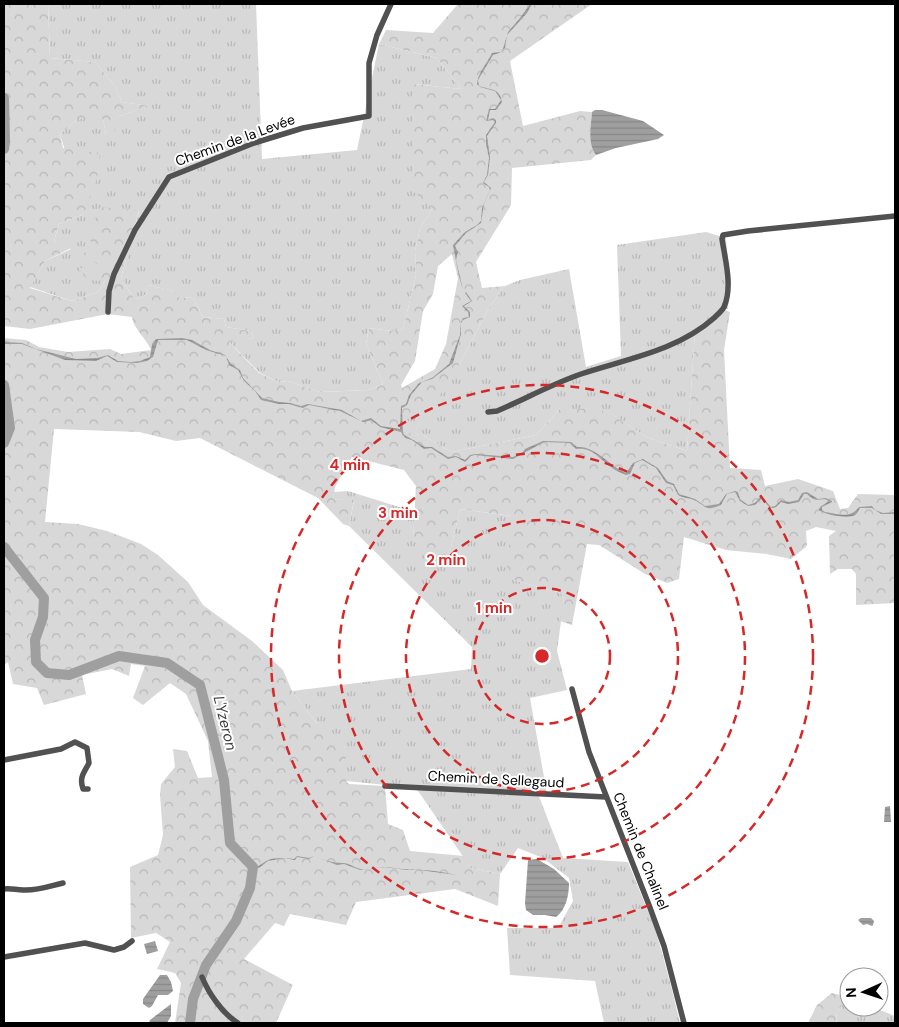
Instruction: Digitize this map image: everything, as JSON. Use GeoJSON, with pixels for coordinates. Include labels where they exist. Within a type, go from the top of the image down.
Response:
{"type":"FeatureCollection","features":[{"type":"Feature","properties":{"kind":"street","name":"Chemin de la Levée"},"geometry":{"type":"LineString","coordinates":[[108,312],[109,291],[114,274],[135,230],[169,177],[270,138],[303,128],[369,116],[370,63],[377,35],[391,4]]}},
{"type":"Feature","properties":{"kind":"street"},"geometry":{"type":"LineString","coordinates":[[488,412],[497,411],[580,374],[664,348],[695,332],[710,321],[724,309],[727,300],[728,286],[723,235],[895,216]]}},
{"type":"Feature","properties":{"kind":"street","name":"Chemin de Chalinel"},"geometry":{"type":"LineString","coordinates":[[572,689],[584,735],[606,797],[650,904],[664,946],[684,1023]]}},
{"type":"Feature","properties":{"kind":"street"},"geometry":{"type":"LineString","coordinates":[[4,760],[60,749],[75,742],[87,748],[89,763],[81,776],[81,782],[83,789],[88,789]]}},
{"type":"Feature","properties":{"kind":"street","name":"Chemin de Sellegaud"},"geometry":{"type":"LineString","coordinates":[[385,786],[606,797]]}},
{"type":"Feature","properties":{"kind":"street"},"geometry":{"type":"LineString","coordinates":[[4,889],[42,889],[63,883]]}},
{"type":"Feature","properties":{"kind":"street"},"geometry":{"type":"LineString","coordinates":[[4,957],[85,943],[114,950],[124,947],[132,941]]}},
{"type":"Feature","properties":{"kind":"street"},"geometry":{"type":"LineString","coordinates":[[202,977],[206,986],[229,1016],[238,1023]]}},
{"type":"Feature","properties":{"kind":"green space"},"geometry":{"type":"Polygon","coordinates":[[[4,4],[48,4],[50,58],[95,62],[115,86],[122,102],[150,106],[119,116],[114,134],[106,135],[103,119],[77,119],[60,134],[63,148],[100,153],[97,179],[84,214],[59,224],[54,241],[71,248],[45,261],[30,288],[72,301],[98,292],[105,281],[87,280],[79,268],[103,268],[83,254],[93,245],[88,237],[100,207],[139,210],[121,278],[135,300],[147,294],[148,285],[174,291],[178,297],[193,298],[203,317],[224,319],[226,327],[251,331],[254,338],[229,342],[259,373],[278,382],[288,381],[320,392],[368,390],[383,384],[366,344],[369,328],[391,331],[403,329],[416,275],[415,251],[420,229],[432,209],[412,190],[413,84],[461,89],[437,58],[379,44],[386,30],[433,33],[458,4],[592,4],[510,61],[523,126],[580,111],[592,112],[591,145],[596,155],[591,160],[512,168],[511,205],[476,262],[482,288],[505,286],[490,306],[459,365],[430,411],[402,421],[401,432],[422,435],[452,452],[536,435],[559,410],[594,408],[615,416],[646,437],[687,451],[695,332],[723,309],[730,312],[724,350],[730,468],[761,470],[765,486],[798,479],[833,491],[840,509],[848,508],[858,494],[895,495],[895,603],[856,605],[856,574],[852,569],[838,569],[830,574],[829,536],[836,531],[816,527],[806,531],[807,546],[791,559],[767,554],[726,550],[684,537],[679,579],[667,583],[645,574],[599,545],[587,544],[572,625],[560,621],[564,599],[561,593],[513,580],[506,575],[512,516],[460,509],[447,564],[427,558],[424,548],[413,538],[416,486],[404,470],[352,457],[335,487],[333,499],[354,500],[349,526],[343,524],[318,498],[200,438],[176,441],[139,432],[54,429],[45,522],[78,524],[107,531],[141,544],[158,555],[188,582],[203,605],[252,641],[283,670],[292,691],[315,721],[338,739],[346,748],[346,781],[349,784],[385,786],[388,824],[403,830],[410,851],[464,856],[471,868],[500,874],[498,906],[455,889],[356,902],[346,925],[290,914],[284,926],[275,923],[244,959],[293,985],[276,1023],[175,1023],[181,983],[175,973],[157,969],[170,942],[156,933],[131,938],[130,867],[158,855],[163,835],[161,784],[175,767],[173,749],[187,751],[198,778],[212,777],[208,741],[186,694],[170,683],[143,705],[133,698],[145,666],[131,664],[129,676],[112,669],[82,675],[86,694],[44,705],[37,688],[13,684],[8,662],[4,665],[4,338],[26,340],[39,347],[68,352],[110,349],[121,354],[151,350],[132,317],[108,314],[30,329],[4,326],[4,4]],[[452,254],[438,266],[433,294],[423,311],[415,361],[401,385],[402,388],[435,369],[446,344],[458,278],[452,254]]]}},
{"type":"Feature","properties":{"kind":"green space"},"geometry":{"type":"Polygon","coordinates":[[[48,4],[256,4],[262,159],[357,150],[379,44],[437,58],[461,89],[413,84],[432,209],[420,229],[415,251],[416,275],[403,329],[391,331],[369,328],[366,344],[383,384],[368,390],[320,392],[288,381],[278,382],[260,373],[228,341],[254,338],[251,331],[226,327],[224,319],[203,317],[193,298],[178,297],[173,291],[148,285],[147,294],[135,300],[121,278],[139,211],[93,245],[104,269],[80,268],[105,281],[98,292],[72,301],[30,287],[45,261],[71,249],[54,241],[59,224],[84,214],[60,134],[77,119],[103,119],[106,135],[119,116],[149,106],[122,102],[115,86],[95,62],[50,58],[48,4]]]}},
{"type":"Feature","properties":{"kind":"green space"},"geometry":{"type":"Polygon","coordinates":[[[706,232],[726,238],[729,273],[728,309],[723,309],[695,332],[687,451],[646,437],[615,416],[559,410],[536,435],[452,452],[422,435],[401,433],[401,421],[459,365],[490,306],[505,286],[520,280],[569,269],[586,367],[621,356],[617,245],[706,232]]]}},
{"type":"Feature","properties":{"kind":"green space"},"geometry":{"type":"Polygon","coordinates":[[[348,491],[415,512],[413,538],[447,564],[460,509],[512,516],[513,580],[561,593],[564,599],[557,651],[567,690],[530,698],[547,794],[538,794],[563,858],[628,862],[656,931],[680,1023],[604,1023],[595,981],[510,975],[507,928],[558,928],[573,901],[569,878],[543,858],[518,848],[500,874],[471,868],[416,788],[346,781],[346,748],[315,721],[292,691],[471,669],[472,647],[349,526],[354,501],[333,499],[334,492],[348,491]]]}},
{"type":"Feature","properties":{"kind":"green space"},"geometry":{"type":"Polygon","coordinates":[[[832,993],[839,995],[839,1009],[836,1023],[808,1023],[817,1005],[832,993]]]}},
{"type":"Feature","properties":{"kind":"green space"},"geometry":{"type":"Polygon","coordinates":[[[839,1009],[839,1017],[889,1017],[889,1014],[895,1016],[895,1023],[836,1023],[839,1009]]]}},
{"type":"Feature","properties":{"kind":"shaded area"},"geometry":{"type":"Polygon","coordinates":[[[530,4],[532,4],[527,13],[507,35],[530,4]]]}},
{"type":"Feature","properties":{"kind":"shaded area"},"geometry":{"type":"Polygon","coordinates":[[[507,36],[505,48],[499,53],[493,55],[478,80],[492,53],[500,52],[503,49],[507,36]]]}},
{"type":"Feature","properties":{"kind":"shaded area"},"geometry":{"type":"Polygon","coordinates":[[[495,91],[501,97],[502,102],[496,110],[490,110],[488,120],[493,118],[496,120],[496,123],[487,136],[490,157],[488,175],[484,182],[491,188],[484,204],[481,223],[466,233],[455,246],[458,252],[456,260],[463,290],[458,273],[453,245],[465,232],[481,221],[482,208],[490,190],[483,183],[487,175],[489,158],[486,135],[495,122],[493,120],[486,121],[489,109],[495,109],[501,100],[495,91]]]}},
{"type":"Feature","properties":{"kind":"shaded area"},"geometry":{"type":"Polygon","coordinates":[[[602,110],[643,121],[664,135],[658,139],[616,148],[596,155],[591,145],[590,134],[592,112],[602,110]]]}},
{"type":"Feature","properties":{"kind":"shaded area"},"geometry":{"type":"Polygon","coordinates":[[[466,292],[472,301],[464,306],[470,312],[470,317],[461,323],[461,334],[453,363],[432,379],[422,382],[411,395],[407,405],[402,408],[403,434],[425,447],[432,447],[448,457],[456,456],[465,460],[470,455],[476,454],[513,457],[543,441],[571,442],[577,447],[584,448],[596,453],[626,473],[633,463],[643,459],[658,468],[667,481],[674,484],[679,494],[695,499],[705,506],[719,504],[726,494],[735,491],[738,492],[740,499],[748,505],[755,503],[762,497],[771,507],[781,500],[789,502],[798,500],[802,493],[807,492],[818,499],[826,498],[832,501],[822,507],[822,510],[825,512],[848,514],[856,511],[859,507],[872,506],[875,510],[872,508],[860,508],[852,516],[831,515],[819,510],[820,507],[829,501],[823,499],[816,500],[807,494],[804,494],[799,502],[788,504],[781,502],[774,508],[769,507],[762,498],[755,505],[748,506],[740,501],[735,492],[727,494],[721,505],[708,508],[694,500],[678,495],[673,485],[666,483],[656,468],[642,460],[635,463],[630,474],[626,475],[595,454],[587,450],[576,449],[570,443],[544,442],[513,459],[475,455],[465,462],[456,457],[448,459],[431,448],[424,449],[412,440],[405,438],[401,432],[380,427],[371,420],[363,422],[340,411],[309,405],[303,408],[261,400],[255,391],[244,381],[238,370],[229,365],[226,357],[231,364],[240,370],[243,378],[262,398],[301,406],[308,404],[342,410],[361,421],[371,418],[381,426],[400,429],[401,406],[406,404],[409,395],[419,383],[432,378],[449,364],[460,335],[461,322],[463,318],[469,317],[468,312],[462,306],[471,301],[466,292]]]}},
{"type":"Feature","properties":{"kind":"shaded area"},"geometry":{"type":"Polygon","coordinates":[[[182,338],[192,340],[226,356],[206,350],[187,340],[158,340],[153,357],[147,361],[137,363],[117,362],[107,356],[96,361],[65,360],[22,344],[4,344],[4,342],[22,343],[36,349],[76,359],[97,358],[108,355],[118,361],[131,362],[150,357],[152,345],[156,339],[182,338]]]}},
{"type":"Feature","properties":{"kind":"shaded area"},"geometry":{"type":"Polygon","coordinates":[[[875,510],[883,513],[895,512],[895,514],[881,514],[875,510]]]}},
{"type":"Feature","properties":{"kind":"shaded area"},"geometry":{"type":"Polygon","coordinates":[[[890,806],[891,822],[884,822],[885,807],[890,806]]]}},
{"type":"Feature","properties":{"kind":"shaded area"},"geometry":{"type":"Polygon","coordinates":[[[297,856],[309,858],[314,856],[309,859],[297,857],[295,860],[285,858],[294,859],[297,856]]]}},
{"type":"Feature","properties":{"kind":"shaded area"},"geometry":{"type":"Polygon","coordinates":[[[283,858],[268,861],[259,868],[252,868],[269,860],[283,858]]]}},
{"type":"Feature","properties":{"kind":"shaded area"},"geometry":{"type":"Polygon","coordinates":[[[319,858],[367,869],[360,870],[344,864],[337,865],[319,858]]]}},
{"type":"Feature","properties":{"kind":"shaded area"},"geometry":{"type":"Polygon","coordinates":[[[537,859],[554,869],[569,883],[566,902],[556,917],[533,915],[526,910],[528,860],[537,859]]]}},
{"type":"Feature","properties":{"kind":"shaded area"},"geometry":{"type":"Polygon","coordinates":[[[414,869],[437,871],[457,875],[414,869]]]}},
{"type":"Feature","properties":{"kind":"shaded area"},"geometry":{"type":"Polygon","coordinates":[[[861,918],[871,918],[874,921],[873,925],[863,925],[858,920],[861,918]]]}},
{"type":"Feature","properties":{"kind":"shaded area"},"geometry":{"type":"Polygon","coordinates":[[[155,941],[158,951],[147,954],[144,944],[155,941]]]}},
{"type":"Feature","properties":{"kind":"shaded area"},"geometry":{"type":"Polygon","coordinates":[[[160,975],[167,975],[173,991],[168,995],[158,995],[149,1008],[143,1004],[143,999],[160,975]]]}},
{"type":"Feature","properties":{"kind":"shaded area"},"geometry":{"type":"Polygon","coordinates":[[[171,1004],[171,1016],[167,1023],[149,1023],[150,1020],[171,1004]]]}},
{"type":"Feature","properties":{"kind":"waterway","name":"L'Yzeron"},"geometry":{"type":"LineString","coordinates":[[4,98],[4,149]]}},
{"type":"Feature","properties":{"kind":"waterway","name":"L'Yzeron"},"geometry":{"type":"LineString","coordinates":[[4,385],[10,428],[4,443]]}},
{"type":"Feature","properties":{"kind":"waterway","name":"L'Yzeron"},"geometry":{"type":"LineString","coordinates":[[4,547],[44,598],[43,617],[35,640],[36,662],[47,673],[69,675],[119,656],[167,663],[200,685],[224,780],[230,843],[253,867],[250,888],[236,921],[206,965],[193,999],[190,1023]]}}]}
